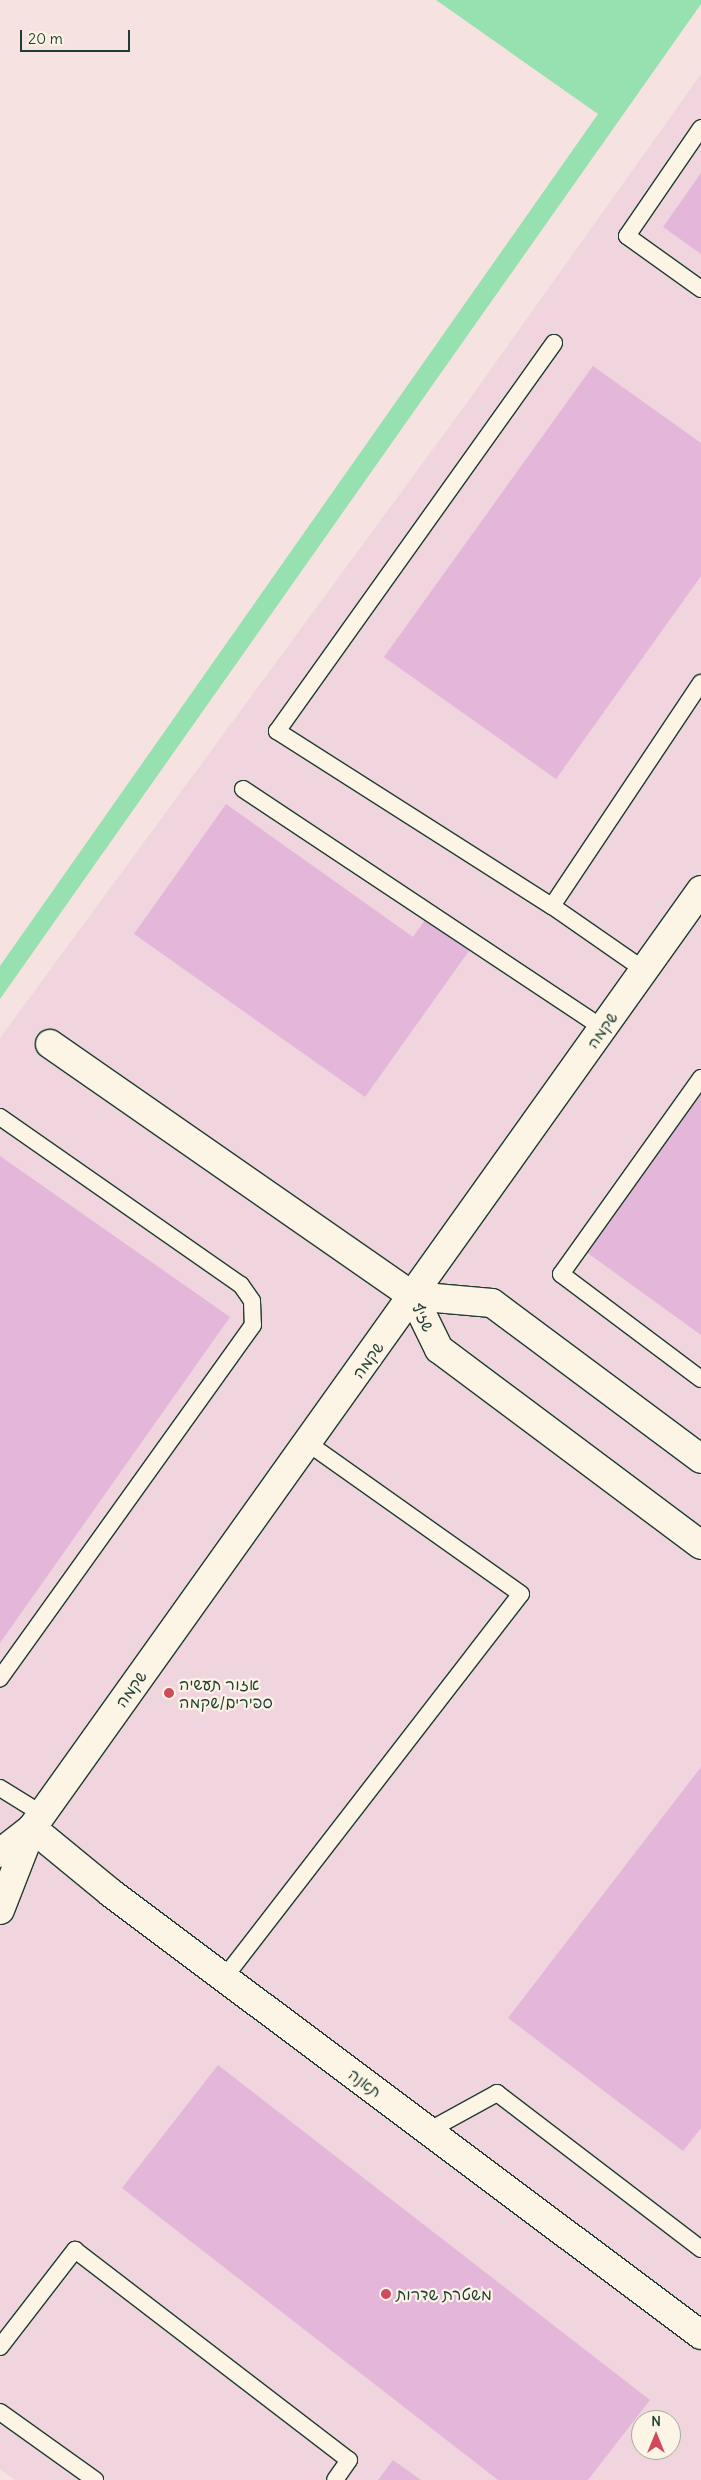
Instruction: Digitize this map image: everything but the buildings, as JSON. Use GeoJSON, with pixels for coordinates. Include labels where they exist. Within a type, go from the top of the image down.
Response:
{"type":"FeatureCollection","features":[{"type":"Feature","properties":{"kind":"street","name":"שקמה"},"geometry":{"type":"LineString","coordinates":[[0,1910],[37,1821],[701,890]]}},
{"type":"Feature","properties":{"kind":"street"},"geometry":{"type":"LineString","coordinates":[[50,1044],[413,1296]]}},
{"type":"Feature","properties":{"kind":"street","name":"שזיף"},"geometry":{"type":"LineString","coordinates":[[413,1296],[492,1304],[701,1459]]}},
{"type":"Feature","properties":{"kind":"street","name":"שזיף"},"geometry":{"type":"LineString","coordinates":[[413,1296],[439,1349],[701,1544]]}},
{"type":"Feature","properties":{"kind":"street","name":"שקמה"},"geometry":{"type":"LineString","coordinates":[[0,1853],[37,1821]]}},
{"type":"Feature","properties":{"kind":"street","name":"תאנה"},"geometry":{"type":"LineString","coordinates":[[37,1821],[224,1978],[701,2335]]}},
{"type":"Feature","properties":{"kind":"lane"},"geometry":{"type":"LineString","coordinates":[[701,128],[626,236],[701,289]]}},
{"type":"Feature","properties":{"kind":"lane"},"geometry":{"type":"LineString","coordinates":[[554,343],[277,731],[552,906],[644,970]]}},
{"type":"Feature","properties":{"kind":"lane"},"geometry":{"type":"LineString","coordinates":[[552,906],[701,683]]}},
{"type":"Feature","properties":{"kind":"lane"},"geometry":{"type":"LineString","coordinates":[[243,789],[603,1028]]}},
{"type":"Feature","properties":{"kind":"lane"},"geometry":{"type":"LineString","coordinates":[[701,1078],[561,1274],[701,1379]]}},
{"type":"Feature","properties":{"kind":"lane"},"geometry":{"type":"LineString","coordinates":[[0,1117],[241,1285],[252,1301],[253,1325],[0,1680]]}},
{"type":"Feature","properties":{"kind":"lane"},"geometry":{"type":"LineString","coordinates":[[224,1978],[521,1594],[308,1443]]}},
{"type":"Feature","properties":{"kind":"lane"},"geometry":{"type":"LineString","coordinates":[[0,1788],[37,1821]]}},
{"type":"Feature","properties":{"kind":"lane"},"geometry":{"type":"LineString","coordinates":[[428,2131],[497,2093],[701,2249]]}},
{"type":"Feature","properties":{"kind":"lane"},"geometry":{"type":"LineString","coordinates":[[0,2347],[75,2250],[350,2460],[335,2480]]}},
{"type":"Feature","properties":{"kind":"lane"},"geometry":{"type":"LineString","coordinates":[[0,2412],[95,2480]]}},
{"type":"Feature","properties":{"kind":"shaded area"},"geometry":{"type":"Polygon","coordinates":[[[701,74],[701,2480],[15,2480],[0,2469],[0,1038],[469,400],[701,74]]]}},
{"type":"Feature","properties":{"kind":"green space"},"geometry":{"type":"Polygon","coordinates":[[[436,0],[701,0],[701,4],[0,999],[0,966],[598,114],[436,0]]]}},
{"type":"Feature","properties":{"kind":"place","name":"אזור תעשיה ספירים/שקמה"},"geometry":{"type":"Point","coordinates":[169,1693]}},
{"type":"Feature","properties":{"kind":"place","name":"משטרת שדרות"},"geometry":{"type":"Point","coordinates":[386,2294]}}]}
